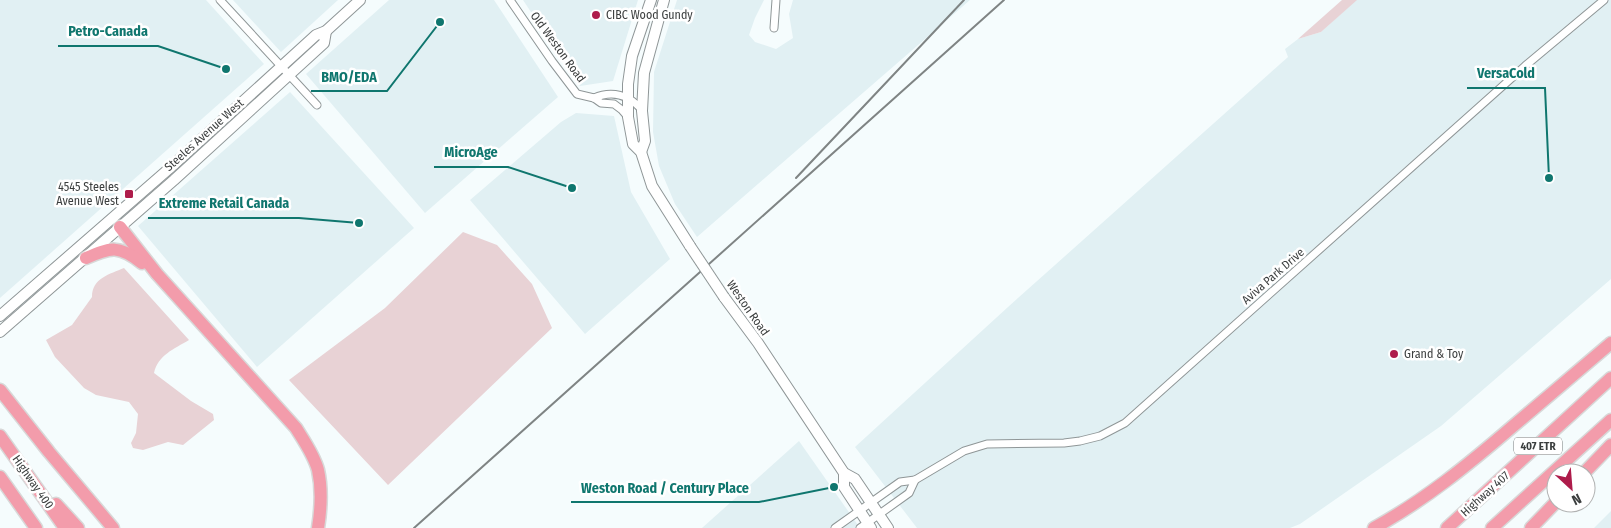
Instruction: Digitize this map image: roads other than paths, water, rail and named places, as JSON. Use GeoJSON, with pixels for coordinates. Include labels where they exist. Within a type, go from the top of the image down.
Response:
{"type":"FeatureCollection","features":[{"type":"Feature","properties":{"kind":"highway"},"geometry":{"type":"LineString","coordinates":[[117,223],[157,274],[296,428],[311,453],[318,470],[321,508],[318,528]]}},
{"type":"Feature","properties":{"kind":"highway"},"geometry":{"type":"LineString","coordinates":[[86,258],[105,249],[114,248],[134,256],[157,274]]}},
{"type":"Feature","properties":{"kind":"highway"},"geometry":{"type":"LineString","coordinates":[[1374,528],[1407,509],[1454,474],[1611,343]]}},
{"type":"Feature","properties":{"kind":"highway","name":"Highway 407"},"geometry":{"type":"LineString","coordinates":[[1445,528],[1464,513],[1611,378]]}},
{"type":"Feature","properties":{"kind":"highway"},"geometry":{"type":"LineString","coordinates":[[0,390],[113,528]]}},
{"type":"Feature","properties":{"kind":"highway","name":"407 ETR"},"geometry":{"type":"LineString","coordinates":[[1492,528],[1611,420]]}},
{"type":"Feature","properties":{"kind":"highway","name":"Highway 400"},"geometry":{"type":"LineString","coordinates":[[0,436],[65,528]]}},
{"type":"Feature","properties":{"kind":"highway"},"geometry":{"type":"LineString","coordinates":[[1594,463],[1611,445]]}},
{"type":"Feature","properties":{"kind":"highway","name":"Highway 400"},"geometry":{"type":"LineString","coordinates":[[0,478],[34,528]]}},
{"type":"Feature","properties":{"kind":"highway"},"geometry":{"type":"LineString","coordinates":[[30,478],[78,528]]}},
{"type":"Feature","properties":{"kind":"highway"},"geometry":{"type":"LineString","coordinates":[[1531,528],[1546,512]]}},
{"type":"Feature","properties":{"kind":"main road","name":"Steeles Avenue West"},"geometry":{"type":"LineString","coordinates":[[0,316],[117,223],[285,70],[316,35],[326,31],[360,0]]}},
{"type":"Feature","properties":{"kind":"main road","name":"Weston Road"},"geometry":{"type":"LineString","coordinates":[[651,0],[632,56],[628,84],[628,117],[633,144],[641,152],[652,186],[690,246],[758,343],[844,474],[855,479],[888,528]]}},
{"type":"Feature","properties":{"kind":"main road","name":"Weston Road"},"geometry":{"type":"LineString","coordinates":[[641,152],[645,140],[642,111],[644,73],[664,0]]}},
{"type":"Feature","properties":{"kind":"main road","name":"Steeles Avenue West"},"geometry":{"type":"LineString","coordinates":[[0,332],[86,258],[117,223]]}},
{"type":"Feature","properties":{"kind":"main road","name":"Weston Road"},"geometry":{"type":"LineString","coordinates":[[844,474],[844,486],[860,511],[866,526]]}},
{"type":"Feature","properties":{"kind":"street"},"geometry":{"type":"LineString","coordinates":[[220,0],[317,105]]}},
{"type":"Feature","properties":{"kind":"street","name":"Old Weston Road"},"geometry":{"type":"LineString","coordinates":[[510,0],[577,94],[614,104],[628,117]]}},
{"type":"Feature","properties":{"kind":"street"},"geometry":{"type":"LineString","coordinates":[[774,28],[776,0]]}},
{"type":"Feature","properties":{"kind":"street","name":"Aviva Park Drive"},"geometry":{"type":"LineString","coordinates":[[836,528],[900,482],[915,480],[934,467],[964,451],[988,444],[1080,441],[1100,436],[1125,423],[1525,66],[1604,0]]}},
{"type":"Feature","properties":{"kind":"street"},"geometry":{"type":"LineString","coordinates":[[594,98],[602,94],[628,96],[642,111]]}},
{"type":"Feature","properties":{"kind":"street","name":"Aviva Park Drive"},"geometry":{"type":"LineString","coordinates":[[866,526],[909,493],[915,480]]}},
{"type":"Feature","properties":{"kind":"railway"},"geometry":{"type":"LineString","coordinates":[[796,178],[964,0]]}},
{"type":"Feature","properties":{"kind":"railway"},"geometry":{"type":"LineString","coordinates":[[414,528],[1004,0]]}},
{"type":"Feature","properties":{"kind":"place","name":"CIBC Wood Gundy"},"geometry":{"type":"Point","coordinates":[596,15]}},
{"type":"Feature","properties":{"kind":"place","name":"BMO/EDA"},"geometry":{"type":"Point","coordinates":[440,22]}},
{"type":"Feature","properties":{"kind":"place","name":"Petro-Canada"},"geometry":{"type":"Point","coordinates":[226,69]}},
{"type":"Feature","properties":{"kind":"place","name":"VersaCold"},"geometry":{"type":"Point","coordinates":[1549,178]}},
{"type":"Feature","properties":{"kind":"place","name":"MicroAge"},"geometry":{"type":"Point","coordinates":[572,188]}},
{"type":"Feature","properties":{"kind":"place","name":"4545 Steeles Avenue West"},"geometry":{"type":"Point","coordinates":[129,194]}},
{"type":"Feature","properties":{"kind":"place","name":"Extreme Retail Canada"},"geometry":{"type":"Point","coordinates":[359,223]}},
{"type":"Feature","properties":{"kind":"place","name":"Grand & Toy"},"geometry":{"type":"Point","coordinates":[1394,354]}},
{"type":"Feature","properties":{"kind":"place","name":"Weston Road / Century Place"},"geometry":{"type":"Point","coordinates":[834,487]}}]}
